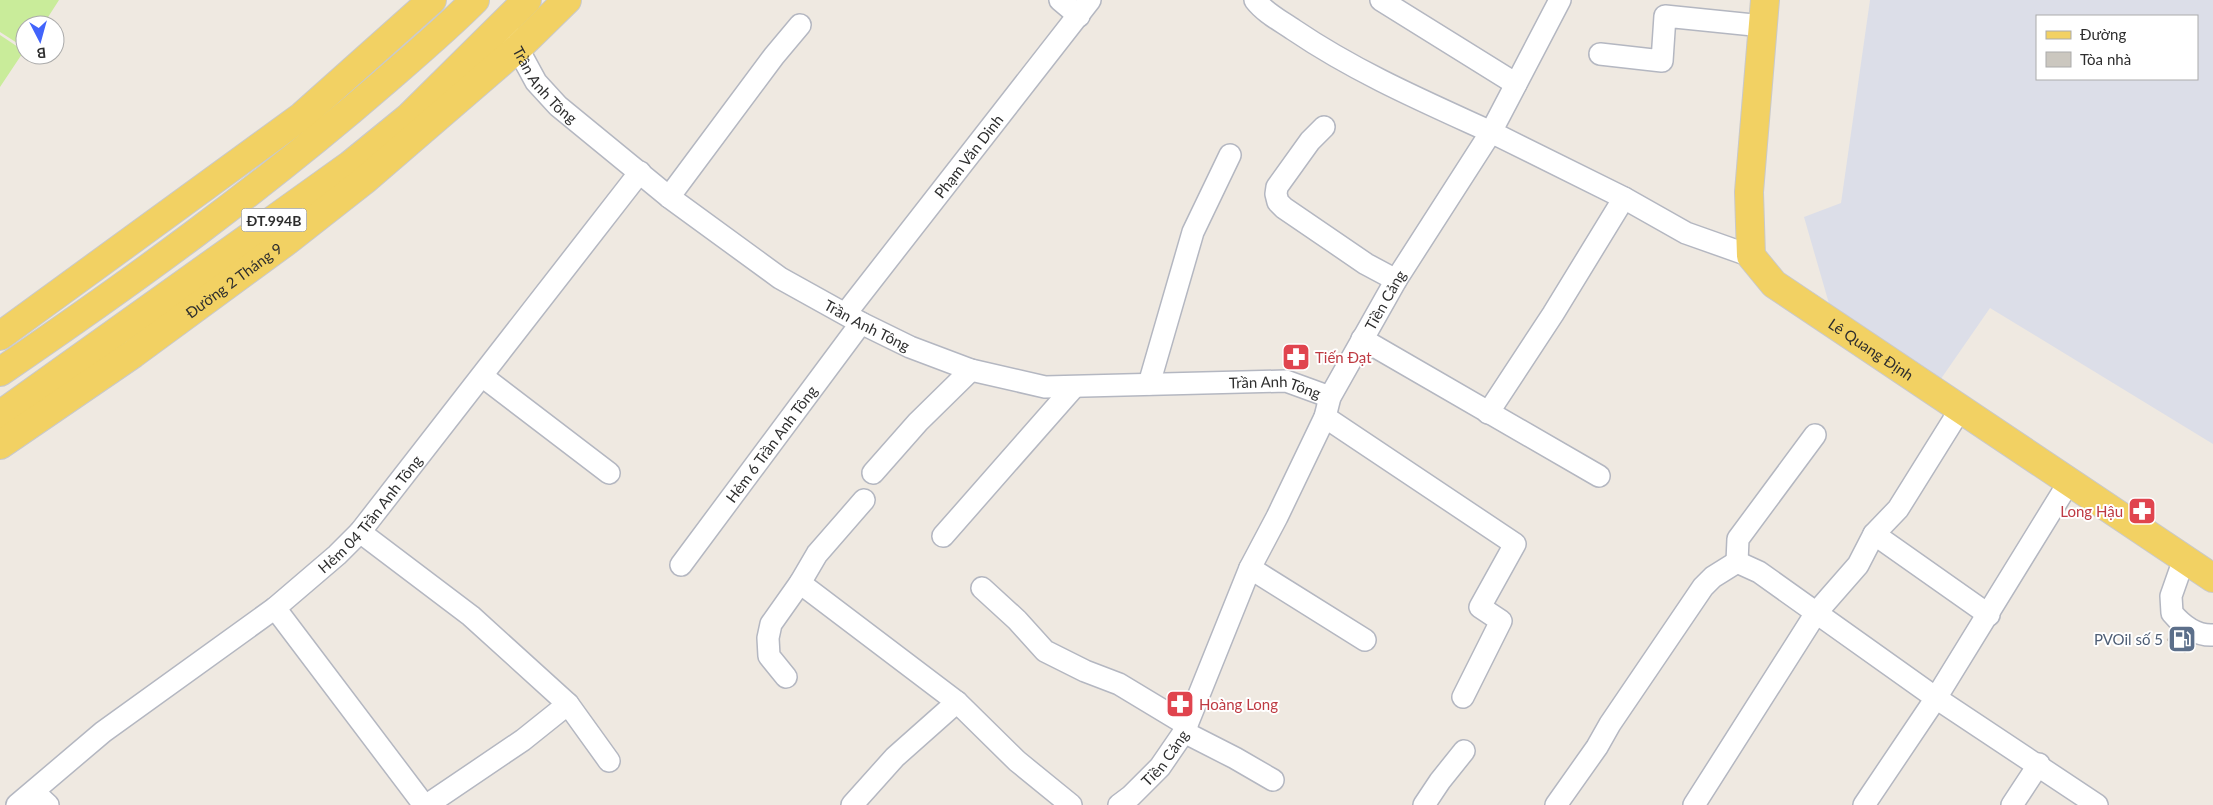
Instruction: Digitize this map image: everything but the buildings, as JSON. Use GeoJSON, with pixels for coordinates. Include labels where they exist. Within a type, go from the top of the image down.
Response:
{"type":"FeatureCollection","features":[{"type":"Feature","properties":{"kind":"main road"},"geometry":{"type":"LineString","coordinates":[[0,336],[302,116],[432,0]]}},
{"type":"Feature","properties":{"kind":"main road","name":"ĐT.994B"},"geometry":{"type":"LineString","coordinates":[[0,372],[136,276],[318,140],[453,22],[475,0]]}},
{"type":"Feature","properties":{"kind":"main road","name":"Đường 2 Tháng 9"},"geometry":{"type":"LineString","coordinates":[[0,415],[166,312],[287,241],[366,179],[527,0]]}},
{"type":"Feature","properties":{"kind":"main road","name":"Đường 2 Tháng 9"},"geometry":{"type":"LineString","coordinates":[[416,124],[519,47],[567,0]]}},
{"type":"Feature","properties":{"kind":"main road"},"geometry":{"type":"LineString","coordinates":[[1751,256],[1748,192],[1764,13]]}},
{"type":"Feature","properties":{"kind":"main road"},"geometry":{"type":"LineString","coordinates":[[366,60],[389,78]]}},
{"type":"Feature","properties":{"kind":"main road"},"geometry":{"type":"LineString","coordinates":[[117,252],[136,276]]}},
{"type":"Feature","properties":{"kind":"main road","name":"Lê Quang Định"},"geometry":{"type":"LineString","coordinates":[[1751,256],[1774,284],[2213,578]]}},
{"type":"Feature","properties":{"kind":"main road","name":"Đường 2 Tháng 9"},"geometry":{"type":"LineString","coordinates":[[0,446],[133,354],[166,312]]}},
{"type":"Feature","properties":{"kind":"street"},"geometry":{"type":"LineString","coordinates":[[1060,0],[1084,8]]}},
{"type":"Feature","properties":{"kind":"street"},"geometry":{"type":"LineString","coordinates":[[1255,0],[1267,12],[1314,43],[1389,86],[1491,132],[1624,198],[1686,233],[1751,256]]}},
{"type":"Feature","properties":{"kind":"street"},"geometry":{"type":"LineString","coordinates":[[1381,0],[1516,84]]}},
{"type":"Feature","properties":{"kind":"street","name":"Tiền Cảng"},"geometry":{"type":"LineString","coordinates":[[1119,805],[1131,796],[1160,767],[1185,728],[1250,568],[1277,517],[1324,417],[1330,397],[1396,280],[1491,132],[1560,0]]}},
{"type":"Feature","properties":{"kind":"street","name":"Phạm Văn Dinh"},"geometry":{"type":"LineString","coordinates":[[854,318],[1084,8]]}},
{"type":"Feature","properties":{"kind":"street"},"geometry":{"type":"LineString","coordinates":[[1600,54],[1662,62],[1665,16],[1676,9],[1764,13]]}},
{"type":"Feature","properties":{"kind":"street","name":"Trần Anh Tông"},"geometry":{"type":"LineString","coordinates":[[504,25],[519,47],[536,82],[558,106],[669,197],[780,278],[910,347],[971,370],[1045,387],[1286,381],[1330,397]]}},
{"type":"Feature","properties":{"kind":"street"},"geometry":{"type":"LineString","coordinates":[[669,197],[774,56],[800,25]]}},
{"type":"Feature","properties":{"kind":"street"},"geometry":{"type":"LineString","coordinates":[[1324,127],[1310,141],[1277,187],[1278,202],[1296,218],[1366,264],[1396,280]]}},
{"type":"Feature","properties":{"kind":"street"},"geometry":{"type":"LineString","coordinates":[[1148,384],[1193,232],[1230,155]]}},
{"type":"Feature","properties":{"kind":"street","name":"Hẻm 04 Trần Anh Tông"},"geometry":{"type":"LineString","coordinates":[[17,805],[41,798],[103,732],[275,608],[337,555],[360,532],[640,172]]}},
{"type":"Feature","properties":{"kind":"street"},"geometry":{"type":"LineString","coordinates":[[1488,413],[1553,314],[1624,198]]}},
{"type":"Feature","properties":{"kind":"street","name":"Hẻm 6 Trần Anh Tông"},"geometry":{"type":"LineString","coordinates":[[681,565],[854,318]]}},
{"type":"Feature","properties":{"kind":"street"},"geometry":{"type":"LineString","coordinates":[[1362,339],[1599,476]]}},
{"type":"Feature","properties":{"kind":"street"},"geometry":{"type":"LineString","coordinates":[[873,473],[918,422],[971,370]]}},
{"type":"Feature","properties":{"kind":"street"},"geometry":{"type":"LineString","coordinates":[[482,376],[609,473]]}},
{"type":"Feature","properties":{"kind":"street"},"geometry":{"type":"LineString","coordinates":[[943,536],[1074,387]]}},
{"type":"Feature","properties":{"kind":"street"},"geometry":{"type":"LineString","coordinates":[[1694,805],[1816,613],[1858,565],[1874,534],[1898,509],[1961,408]]}},
{"type":"Feature","properties":{"kind":"street"},"geometry":{"type":"LineString","coordinates":[[1324,417],[1515,544],[1480,607],[1501,621],[1463,697]]}},
{"type":"Feature","properties":{"kind":"street"},"geometry":{"type":"LineString","coordinates":[[1737,562],[1738,538],[1815,435]]}},
{"type":"Feature","properties":{"kind":"street"},"geometry":{"type":"LineString","coordinates":[[1864,805],[1989,615],[2069,482]]}},
{"type":"Feature","properties":{"kind":"street"},"geometry":{"type":"LineString","coordinates":[[786,677],[769,656],[768,638],[771,624],[800,583],[817,554],[864,500]]}},
{"type":"Feature","properties":{"kind":"street"},"geometry":{"type":"LineString","coordinates":[[360,532],[471,616],[568,704],[609,761]]}},
{"type":"Feature","properties":{"kind":"street"},"geometry":{"type":"LineString","coordinates":[[1874,534],[1989,615]]}},
{"type":"Feature","properties":{"kind":"street"},"geometry":{"type":"LineString","coordinates":[[2184,558],[2171,596],[2172,613],[2198,634],[2213,635]]}},
{"type":"Feature","properties":{"kind":"street"},"geometry":{"type":"LineString","coordinates":[[1737,562],[1759,572],[1936,698],[2039,764],[2097,805]]}},
{"type":"Feature","properties":{"kind":"street"},"geometry":{"type":"LineString","coordinates":[[1556,805],[1597,747],[1610,724],[1703,587],[1713,577],[1737,562]]}},
{"type":"Feature","properties":{"kind":"street"},"geometry":{"type":"LineString","coordinates":[[1250,568],[1365,640]]}},
{"type":"Feature","properties":{"kind":"street"},"geometry":{"type":"LineString","coordinates":[[800,583],[957,702],[1017,761],[1071,805]]}},
{"type":"Feature","properties":{"kind":"street"},"geometry":{"type":"LineString","coordinates":[[982,588],[1017,620],[1045,652],[1119,684],[1185,728],[1273,780]]}},
{"type":"Feature","properties":{"kind":"street"},"geometry":{"type":"LineString","coordinates":[[275,608],[426,805],[523,740],[568,704]]}},
{"type":"Feature","properties":{"kind":"street"},"geometry":{"type":"LineString","coordinates":[[852,805],[895,757],[957,702]]}},
{"type":"Feature","properties":{"kind":"street"},"geometry":{"type":"LineString","coordinates":[[1424,805],[1464,751]]}},
{"type":"Feature","properties":{"kind":"street"},"geometry":{"type":"LineString","coordinates":[[2012,805],[2039,764]]}},
{"type":"Feature","properties":{"kind":"shaded area"},"geometry":{"type":"Polygon","coordinates":[[[1870,0],[2213,0],[2213,444],[1990,308],[1936,386],[1832,314],[1804,217],[1841,203],[1870,0]]]}},
{"type":"Feature","properties":{"kind":"green space"},"geometry":{"type":"Polygon","coordinates":[[[0,0],[59,0],[49,15],[15,15],[15,42],[0,32],[0,0]]]}},
{"type":"Feature","properties":{"kind":"green space"},"geometry":{"type":"Polygon","coordinates":[[[0,35],[15,45],[15,64],[0,87],[0,35]]]}},
{"type":"Feature","properties":{"kind":"place","name":"Tiến Đạt"},"geometry":{"type":"Point","coordinates":[1296,357]}},
{"type":"Feature","properties":{"kind":"place","name":"Long Hậu"},"geometry":{"type":"Point","coordinates":[2142,511]}},
{"type":"Feature","properties":{"kind":"place","name":"PVOil số 5"},"geometry":{"type":"Point","coordinates":[2182,639]}},
{"type":"Feature","properties":{"kind":"place","name":"Hoàng Long"},"geometry":{"type":"Point","coordinates":[1180,704]}}]}
